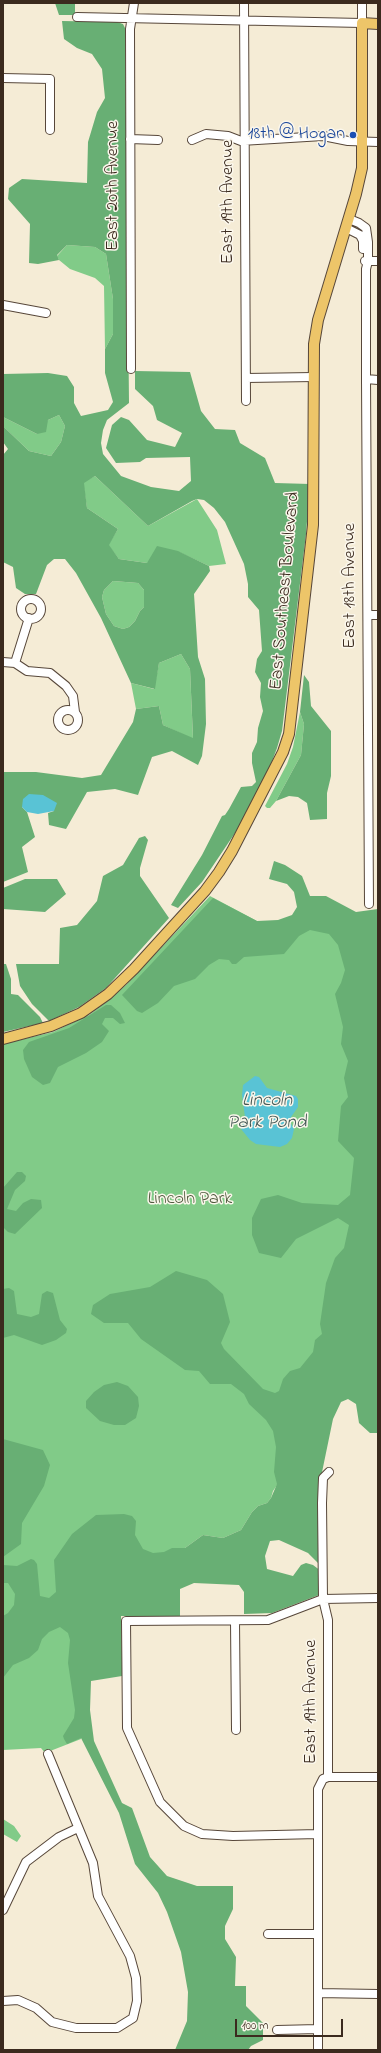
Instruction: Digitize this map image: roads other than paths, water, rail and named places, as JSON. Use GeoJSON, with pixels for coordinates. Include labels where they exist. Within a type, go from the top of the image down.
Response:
{"type":"FeatureCollection","features":[{"type":"Feature","properties":{"kind":"main road"},"geometry":{"type":"LineString","coordinates":[[347,224],[360,178],[363,142],[362,23],[378,24]]}},
{"type":"Feature","properties":{"kind":"main road","name":"East Southeast Boulevard"},"geometry":{"type":"LineString","coordinates":[[3,1039],[51,1026],[93,1006],[134,969],[205,891],[237,841],[277,767],[289,734],[313,525],[314,344],[318,320],[347,224]]}},
{"type":"Feature","properties":{"kind":"street","name":"East 20th Avenue"},"geometry":{"type":"LineString","coordinates":[[131,369],[130,29],[134,3]]}},
{"type":"Feature","properties":{"kind":"street","name":"East 19th Avenue"},"geometry":{"type":"LineString","coordinates":[[244,3],[246,401]]}},
{"type":"Feature","properties":{"kind":"street"},"geometry":{"type":"LineString","coordinates":[[77,17],[244,22],[362,23],[362,3]]}},
{"type":"Feature","properties":{"kind":"street"},"geometry":{"type":"LineString","coordinates":[[3,78],[50,79],[50,130]]}},
{"type":"Feature","properties":{"kind":"street"},"geometry":{"type":"LineString","coordinates":[[192,140],[206,134],[228,136],[244,141],[323,136],[348,141],[378,142]]}},
{"type":"Feature","properties":{"kind":"street"},"geometry":{"type":"LineString","coordinates":[[130,139],[158,140]]}},
{"type":"Feature","properties":{"kind":"street","name":"East 18th Avenue"},"geometry":{"type":"LineString","coordinates":[[347,224],[362,238],[366,264],[369,904]]}},
{"type":"Feature","properties":{"kind":"street"},"geometry":{"type":"LineString","coordinates":[[366,264],[378,262]]}},
{"type":"Feature","properties":{"kind":"street"},"geometry":{"type":"LineString","coordinates":[[3,304],[46,313]]}},
{"type":"Feature","properties":{"kind":"street"},"geometry":{"type":"LineString","coordinates":[[246,378],[314,377]]}},
{"type":"Feature","properties":{"kind":"street"},"geometry":{"type":"LineString","coordinates":[[366,380],[378,380]]}},
{"type":"Feature","properties":{"kind":"street"},"geometry":{"type":"LineString","coordinates":[[368,615],[378,615]]}},
{"type":"Feature","properties":{"kind":"street"},"geometry":{"type":"LineString","coordinates":[[15,663],[29,618]]}},
{"type":"Feature","properties":{"kind":"street"},"geometry":{"type":"LineString","coordinates":[[3,662],[15,663],[27,671],[50,674],[66,686],[73,696],[75,712]]}},
{"type":"Feature","properties":{"kind":"street"},"geometry":{"type":"LineString","coordinates":[[369,855],[378,855]]}},
{"type":"Feature","properties":{"kind":"street","name":"East 19th Avenue"},"geometry":{"type":"LineString","coordinates":[[318,2050],[318,1789],[323,1779],[328,1777],[328,1620],[323,1599],[322,1487],[323,1478],[329,1472]]}},
{"type":"Feature","properties":{"kind":"street"},"geometry":{"type":"LineString","coordinates":[[318,1834],[233,1836],[202,1834],[184,1826],[160,1802],[127,1728],[126,1621],[235,1621],[276,1618],[323,1599],[378,1598]]}},
{"type":"Feature","properties":{"kind":"street"},"geometry":{"type":"LineString","coordinates":[[235,1621],[236,1730]]}},
{"type":"Feature","properties":{"kind":"street"},"geometry":{"type":"LineString","coordinates":[[3,2001],[18,2000],[36,2008],[52,2022],[76,2028],[117,2028],[133,2018],[137,2001],[136,1978],[130,1956],[98,1896],[94,1863],[48,1754]]}},
{"type":"Feature","properties":{"kind":"street"},"geometry":{"type":"LineString","coordinates":[[328,1777],[378,1776]]}},
{"type":"Feature","properties":{"kind":"street"},"geometry":{"type":"LineString","coordinates":[[3,1910],[26,1862],[59,1837],[78,1828]]}},
{"type":"Feature","properties":{"kind":"street"},"geometry":{"type":"LineString","coordinates":[[268,1934],[318,1934]]}},
{"type":"Feature","properties":{"kind":"street"},"geometry":{"type":"LineString","coordinates":[[318,1993],[378,1994]]}},
{"type":"Feature","properties":{"kind":"street"},"geometry":{"type":"LineString","coordinates":[[278,2030],[318,2030]]}},
{"type":"Feature","properties":{"kind":"water"},"geometry":{"type":"Polygon","coordinates":[[[29,794],[43,795],[57,803],[54,811],[38,814],[27,812],[22,807],[23,799],[29,794]]]}},
{"type":"Feature","properties":{"kind":"water","name":"Lincoln Park Pond"},"geometry":{"type":"Polygon","coordinates":[[[255,1076],[259,1077],[267,1088],[296,1096],[298,1099],[298,1107],[289,1120],[294,1129],[292,1138],[287,1144],[280,1147],[256,1144],[250,1140],[241,1129],[245,1117],[242,1095],[243,1085],[255,1076]]]}},
{"type":"Feature","properties":{"kind":"place","name":"18th @ Hogan"},"geometry":{"type":"Point","coordinates":[353,135]}},
{"type":"Feature","properties":{"kind":"park label","name":"Lincoln Park"},"geometry":{"type":"Point","coordinates":[190,1200]}}]}
